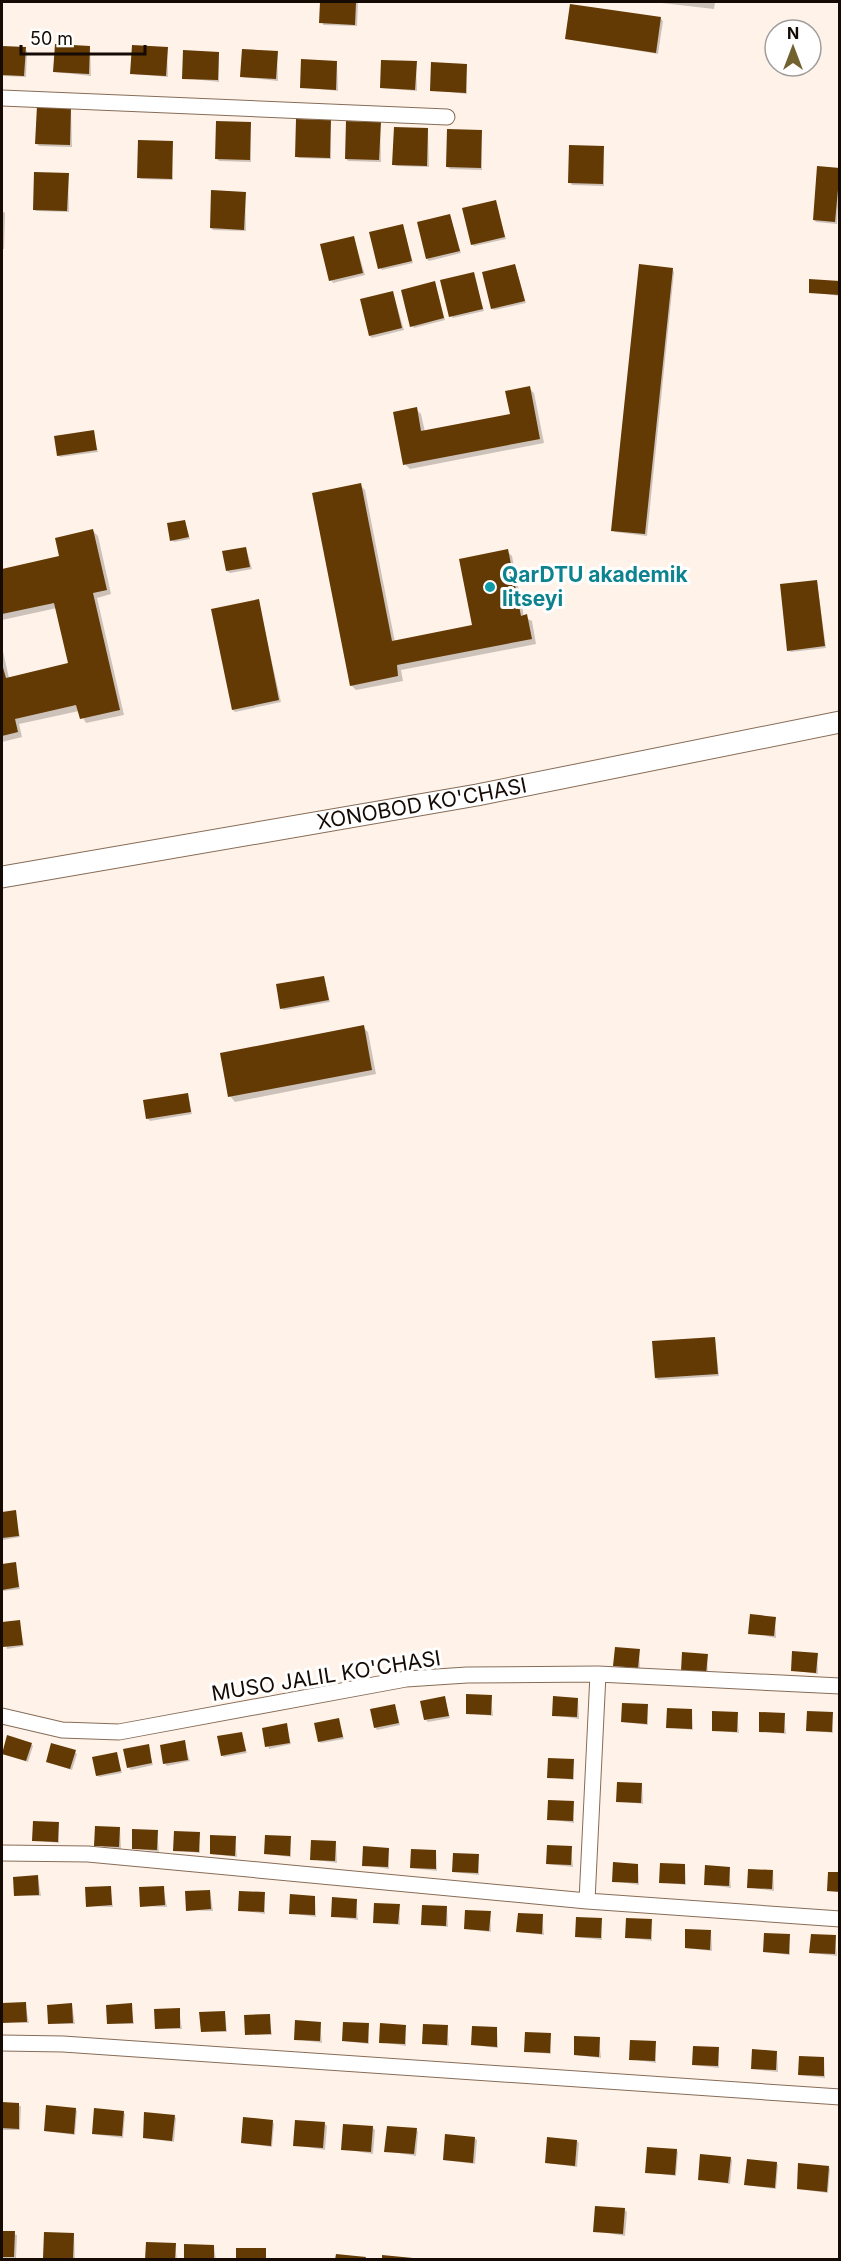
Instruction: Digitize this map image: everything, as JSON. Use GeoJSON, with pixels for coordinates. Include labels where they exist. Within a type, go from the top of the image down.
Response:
{"type":"FeatureCollection","features":[{"type":"Feature","properties":{"kind":"main road","name":"XONOBOD KO'CHASI"},"geometry":{"type":"LineString","coordinates":[[2,877],[477,795],[840,722]]}},
{"type":"Feature","properties":{"kind":"street"},"geometry":{"type":"LineString","coordinates":[[2,98],[447,117]]}},
{"type":"Feature","properties":{"kind":"street"},"geometry":{"type":"LineString","coordinates":[[586,1901],[598,1674]]}},
{"type":"Feature","properties":{"kind":"street","name":"MUSO JALIL KO'CHASI"},"geometry":{"type":"LineString","coordinates":[[2,1716],[62,1730],[119,1732],[406,1679],[467,1675],[598,1674],[840,1686]]}},
{"type":"Feature","properties":{"kind":"street"},"geometry":{"type":"LineString","coordinates":[[2,1853],[88,1854],[586,1901],[840,1919]]}},
{"type":"Feature","properties":{"kind":"street"},"geometry":{"type":"LineString","coordinates":[[2,2043],[63,2044],[840,2097]]}},
{"type":"Feature","properties":{"kind":"building"},"geometry":{"type":"Polygon","coordinates":[[[320,2],[356,2],[355,25],[319,23],[320,2]]]}},
{"type":"Feature","properties":{"kind":"building"},"geometry":{"type":"Polygon","coordinates":[[[570,4],[661,17],[656,53],[565,39],[570,4]]]}},
{"type":"Feature","properties":{"kind":"building"},"geometry":{"type":"Polygon","coordinates":[[[55,44],[90,46],[89,74],[53,72],[55,44]]]}},
{"type":"Feature","properties":{"kind":"building"},"geometry":{"type":"Polygon","coordinates":[[[132,45],[168,47],[166,76],[130,74],[132,45]]]}},
{"type":"Feature","properties":{"kind":"building"},"geometry":{"type":"Polygon","coordinates":[[[2,46],[26,47],[24,76],[2,75],[2,46]]]}},
{"type":"Feature","properties":{"kind":"building"},"geometry":{"type":"Polygon","coordinates":[[[242,49],[278,51],[276,79],[240,77],[242,49]]]}},
{"type":"Feature","properties":{"kind":"building"},"geometry":{"type":"Polygon","coordinates":[[[183,50],[219,52],[218,80],[182,79],[183,50]]]}},
{"type":"Feature","properties":{"kind":"building"},"geometry":{"type":"Polygon","coordinates":[[[301,59],[337,61],[336,90],[300,88],[301,59]]]}},
{"type":"Feature","properties":{"kind":"building"},"geometry":{"type":"Polygon","coordinates":[[[381,60],[417,61],[415,90],[380,88],[381,60]]]}},
{"type":"Feature","properties":{"kind":"building"},"geometry":{"type":"Polygon","coordinates":[[[431,62],[467,64],[466,93],[430,91],[431,62]]]}},
{"type":"Feature","properties":{"kind":"building"},"geometry":{"type":"Polygon","coordinates":[[[37,106],[71,107],[70,145],[35,144],[37,106]]]}},
{"type":"Feature","properties":{"kind":"building"},"geometry":{"type":"Polygon","coordinates":[[[296,119],[331,120],[330,158],[295,157],[296,119]]]}},
{"type":"Feature","properties":{"kind":"building"},"geometry":{"type":"Polygon","coordinates":[[[216,121],[251,122],[250,160],[215,159],[216,121]]]}},
{"type":"Feature","properties":{"kind":"building"},"geometry":{"type":"Polygon","coordinates":[[[346,121],[381,122],[379,160],[345,159],[346,121]]]}},
{"type":"Feature","properties":{"kind":"building"},"geometry":{"type":"Polygon","coordinates":[[[394,127],[428,128],[427,166],[392,165],[394,127]]]}},
{"type":"Feature","properties":{"kind":"building"},"geometry":{"type":"Polygon","coordinates":[[[447,129],[482,130],[481,168],[446,167],[447,129]]]}},
{"type":"Feature","properties":{"kind":"building"},"geometry":{"type":"Polygon","coordinates":[[[138,140],[173,141],[172,179],[137,178],[138,140]]]}},
{"type":"Feature","properties":{"kind":"building"},"geometry":{"type":"Polygon","coordinates":[[[569,145],[604,146],[603,184],[568,183],[569,145]]]}},
{"type":"Feature","properties":{"kind":"building"},"geometry":{"type":"Polygon","coordinates":[[[817,166],[840,168],[835,222],[813,220],[817,166]]]}},
{"type":"Feature","properties":{"kind":"building"},"geometry":{"type":"Polygon","coordinates":[[[34,172],[69,173],[67,211],[33,210],[34,172]]]}},
{"type":"Feature","properties":{"kind":"building"},"geometry":{"type":"Polygon","coordinates":[[[211,190],[246,192],[244,230],[210,228],[211,190]]]}},
{"type":"Feature","properties":{"kind":"building"},"geometry":{"type":"Polygon","coordinates":[[[496,200],[505,237],[471,245],[462,208],[496,200]]]}},
{"type":"Feature","properties":{"kind":"building"},"geometry":{"type":"Polygon","coordinates":[[[450,214],[460,251],[426,259],[417,222],[450,214]]]}},
{"type":"Feature","properties":{"kind":"building"},"geometry":{"type":"Polygon","coordinates":[[[403,224],[412,261],[378,269],[369,232],[403,224]]]}},
{"type":"Feature","properties":{"kind":"building"},"geometry":{"type":"Polygon","coordinates":[[[354,236],[363,273],[329,281],[320,244],[354,236]]]}},
{"type":"Feature","properties":{"kind":"building"},"geometry":{"type":"Polygon","coordinates":[[[515,264],[525,301],[491,309],[482,272],[515,264]]]}},
{"type":"Feature","properties":{"kind":"building"},"geometry":{"type":"Polygon","coordinates":[[[639,264],[673,268],[645,534],[611,531],[639,264]]]}},
{"type":"Feature","properties":{"kind":"building"},"geometry":{"type":"Polygon","coordinates":[[[474,272],[483,309],[449,317],[440,280],[474,272]]]}},
{"type":"Feature","properties":{"kind":"building"},"geometry":{"type":"Polygon","coordinates":[[[809,279],[840,281],[840,295],[809,293],[809,279]]]}},
{"type":"Feature","properties":{"kind":"building"},"geometry":{"type":"Polygon","coordinates":[[[435,281],[444,318],[410,327],[401,290],[435,281]]]}},
{"type":"Feature","properties":{"kind":"building"},"geometry":{"type":"Polygon","coordinates":[[[393,291],[402,328],[369,336],[360,299],[393,291]]]}},
{"type":"Feature","properties":{"kind":"building"},"geometry":{"type":"Polygon","coordinates":[[[530,386],[540,439],[403,465],[393,412],[417,407],[421,431],[510,414],[505,391],[530,386]]]}},
{"type":"Feature","properties":{"kind":"building"},"geometry":{"type":"Polygon","coordinates":[[[94,430],[97,450],[57,456],[54,436],[94,430]]]}},
{"type":"Feature","properties":{"kind":"building","name":"QarDTU akademik litseyi"},"geometry":{"type":"Polygon","coordinates":[[[361,483],[392,641],[472,625],[459,559],[508,549],[521,616],[527,614],[532,639],[397,665],[398,676],[350,686],[312,493],[361,483]]]}},
{"type":"Feature","properties":{"kind":"building"},"geometry":{"type":"Polygon","coordinates":[[[185,520],[189,537],[170,541],[167,523],[185,520]]]}},
{"type":"Feature","properties":{"kind":"building"},"geometry":{"type":"Polygon","coordinates":[[[93,529],[107,590],[93,593],[120,710],[80,719],[76,705],[15,719],[18,732],[2,736],[2,664],[6,678],[68,663],[54,603],[2,614],[2,569],[59,556],[55,538],[93,529]]]}},
{"type":"Feature","properties":{"kind":"building"},"geometry":{"type":"Polygon","coordinates":[[[246,547],[250,567],[226,571],[222,551],[246,547]]]}},
{"type":"Feature","properties":{"kind":"building"},"geometry":{"type":"Polygon","coordinates":[[[817,580],[825,646],[787,651],[780,584],[817,580]]]}},
{"type":"Feature","properties":{"kind":"building"},"geometry":{"type":"Polygon","coordinates":[[[259,599],[279,700],[232,710],[211,609],[259,599]]]}},
{"type":"Feature","properties":{"kind":"building"},"geometry":{"type":"Polygon","coordinates":[[[324,976],[329,1000],[280,1009],[276,984],[324,976]]]}},
{"type":"Feature","properties":{"kind":"building"},"geometry":{"type":"Polygon","coordinates":[[[364,1025],[372,1070],[228,1097],[220,1053],[364,1025]]]}},
{"type":"Feature","properties":{"kind":"building"},"geometry":{"type":"Polygon","coordinates":[[[188,1093],[191,1112],[146,1119],[143,1100],[188,1093]]]}},
{"type":"Feature","properties":{"kind":"building"},"geometry":{"type":"Polygon","coordinates":[[[715,1337],[718,1374],[655,1378],[652,1341],[715,1337]]]}},
{"type":"Feature","properties":{"kind":"building"},"geometry":{"type":"Polygon","coordinates":[[[16,1510],[19,1536],[2,1538],[2,1512],[16,1510]]]}},
{"type":"Feature","properties":{"kind":"building"},"geometry":{"type":"Polygon","coordinates":[[[16,1562],[19,1587],[2,1590],[2,1564],[16,1562]]]}},
{"type":"Feature","properties":{"kind":"building"},"geometry":{"type":"Polygon","coordinates":[[[750,1614],[776,1617],[774,1636],[748,1634],[750,1614]]]}},
{"type":"Feature","properties":{"kind":"building"},"geometry":{"type":"Polygon","coordinates":[[[20,1620],[23,1645],[3,1647],[2,1622],[20,1620]]]}},
{"type":"Feature","properties":{"kind":"building"},"geometry":{"type":"Polygon","coordinates":[[[615,1647],[640,1649],[638,1668],[613,1666],[615,1647]]]}},
{"type":"Feature","properties":{"kind":"building"},"geometry":{"type":"Polygon","coordinates":[[[792,1651],[818,1653],[816,1673],[791,1671],[792,1651]]]}},
{"type":"Feature","properties":{"kind":"building"},"geometry":{"type":"Polygon","coordinates":[[[682,1652],[708,1654],[706,1674],[681,1671],[682,1652]]]}},
{"type":"Feature","properties":{"kind":"building"},"geometry":{"type":"Polygon","coordinates":[[[466,1694],[492,1695],[491,1715],[466,1714],[466,1694]]]}},
{"type":"Feature","properties":{"kind":"building"},"geometry":{"type":"Polygon","coordinates":[[[445,1696],[449,1716],[424,1720],[420,1701],[445,1696]]]}},
{"type":"Feature","properties":{"kind":"building"},"geometry":{"type":"Polygon","coordinates":[[[553,1696],[578,1698],[577,1717],[552,1716],[553,1696]]]}},
{"type":"Feature","properties":{"kind":"building"},"geometry":{"type":"Polygon","coordinates":[[[622,1703],[648,1704],[647,1724],[621,1722],[622,1703]]]}},
{"type":"Feature","properties":{"kind":"building"},"geometry":{"type":"Polygon","coordinates":[[[395,1704],[399,1723],[374,1728],[370,1709],[395,1704]]]}},
{"type":"Feature","properties":{"kind":"building"},"geometry":{"type":"Polygon","coordinates":[[[667,1708],[692,1709],[692,1729],[666,1728],[667,1708]]]}},
{"type":"Feature","properties":{"kind":"building"},"geometry":{"type":"Polygon","coordinates":[[[712,1711],[738,1712],[737,1732],[712,1731],[712,1711]]]}},
{"type":"Feature","properties":{"kind":"building"},"geometry":{"type":"Polygon","coordinates":[[[807,1711],[833,1712],[832,1732],[806,1731],[807,1711]]]}},
{"type":"Feature","properties":{"kind":"building"},"geometry":{"type":"Polygon","coordinates":[[[759,1712],[785,1713],[784,1733],[759,1732],[759,1712]]]}},
{"type":"Feature","properties":{"kind":"building"},"geometry":{"type":"Polygon","coordinates":[[[339,1718],[343,1737],[318,1742],[314,1723],[339,1718]]]}},
{"type":"Feature","properties":{"kind":"building"},"geometry":{"type":"Polygon","coordinates":[[[287,1723],[290,1743],[265,1747],[262,1728],[287,1723]]]}},
{"type":"Feature","properties":{"kind":"building"},"geometry":{"type":"Polygon","coordinates":[[[242,1732],[246,1751],[221,1756],[217,1736],[242,1732]]]}},
{"type":"Feature","properties":{"kind":"building"},"geometry":{"type":"Polygon","coordinates":[[[7,1735],[32,1743],[26,1761],[2,1754],[7,1735]]]}},
{"type":"Feature","properties":{"kind":"building"},"geometry":{"type":"Polygon","coordinates":[[[185,1740],[188,1760],[163,1764],[160,1745],[185,1740]]]}},
{"type":"Feature","properties":{"kind":"building"},"geometry":{"type":"Polygon","coordinates":[[[51,1743],[76,1750],[70,1769],[46,1762],[51,1743]]]}},
{"type":"Feature","properties":{"kind":"building"},"geometry":{"type":"Polygon","coordinates":[[[149,1744],[152,1763],[127,1768],[123,1749],[149,1744]]]}},
{"type":"Feature","properties":{"kind":"building"},"geometry":{"type":"Polygon","coordinates":[[[117,1752],[121,1771],[96,1776],[92,1757],[117,1752]]]}},
{"type":"Feature","properties":{"kind":"building"},"geometry":{"type":"Polygon","coordinates":[[[548,1758],[574,1759],[573,1779],[547,1778],[548,1758]]]}},
{"type":"Feature","properties":{"kind":"building"},"geometry":{"type":"Polygon","coordinates":[[[617,1782],[642,1783],[641,1803],[616,1802],[617,1782]]]}},
{"type":"Feature","properties":{"kind":"building"},"geometry":{"type":"Polygon","coordinates":[[[548,1800],[574,1801],[573,1821],[547,1820],[548,1800]]]}},
{"type":"Feature","properties":{"kind":"building"},"geometry":{"type":"Polygon","coordinates":[[[33,1821],[59,1822],[58,1842],[32,1841],[33,1821]]]}},
{"type":"Feature","properties":{"kind":"building"},"geometry":{"type":"Polygon","coordinates":[[[95,1826],[120,1827],[119,1847],[94,1846],[95,1826]]]}},
{"type":"Feature","properties":{"kind":"building"},"geometry":{"type":"Polygon","coordinates":[[[132,1829],[158,1830],[157,1850],[132,1849],[132,1829]]]}},
{"type":"Feature","properties":{"kind":"building"},"geometry":{"type":"Polygon","coordinates":[[[174,1831],[200,1832],[199,1852],[173,1851],[174,1831]]]}},
{"type":"Feature","properties":{"kind":"building"},"geometry":{"type":"Polygon","coordinates":[[[210,1835],[236,1836],[235,1856],[210,1854],[210,1835]]]}},
{"type":"Feature","properties":{"kind":"building"},"geometry":{"type":"Polygon","coordinates":[[[265,1835],[291,1836],[290,1856],[264,1854],[265,1835]]]}},
{"type":"Feature","properties":{"kind":"building"},"geometry":{"type":"Polygon","coordinates":[[[311,1840],[336,1841],[335,1861],[310,1860],[311,1840]]]}},
{"type":"Feature","properties":{"kind":"building"},"geometry":{"type":"Polygon","coordinates":[[[547,1845],[572,1846],[571,1865],[546,1864],[547,1845]]]}},
{"type":"Feature","properties":{"kind":"building"},"geometry":{"type":"Polygon","coordinates":[[[363,1846],[389,1848],[388,1867],[362,1866],[363,1846]]]}},
{"type":"Feature","properties":{"kind":"building"},"geometry":{"type":"Polygon","coordinates":[[[411,1849],[436,1850],[436,1869],[410,1868],[411,1849]]]}},
{"type":"Feature","properties":{"kind":"building"},"geometry":{"type":"Polygon","coordinates":[[[453,1853],[479,1854],[478,1873],[452,1872],[453,1853]]]}},
{"type":"Feature","properties":{"kind":"building"},"geometry":{"type":"Polygon","coordinates":[[[613,1862],[638,1864],[638,1883],[612,1882],[613,1862]]]}},
{"type":"Feature","properties":{"kind":"building"},"geometry":{"type":"Polygon","coordinates":[[[660,1863],[685,1864],[685,1884],[659,1883],[660,1863]]]}},
{"type":"Feature","properties":{"kind":"building"},"geometry":{"type":"Polygon","coordinates":[[[705,1865],[730,1867],[729,1886],[704,1885],[705,1865]]]}},
{"type":"Feature","properties":{"kind":"building"},"geometry":{"type":"Polygon","coordinates":[[[748,1869],[773,1870],[772,1889],[747,1888],[748,1869]]]}},
{"type":"Feature","properties":{"kind":"building"},"geometry":{"type":"Polygon","coordinates":[[[828,1872],[840,1872],[840,1892],[827,1891],[828,1872]]]}},
{"type":"Feature","properties":{"kind":"building"},"geometry":{"type":"Polygon","coordinates":[[[38,1875],[39,1895],[14,1896],[13,1877],[38,1875]]]}},
{"type":"Feature","properties":{"kind":"building"},"geometry":{"type":"Polygon","coordinates":[[[111,1886],[112,1905],[86,1907],[85,1887],[111,1886]]]}},
{"type":"Feature","properties":{"kind":"building"},"geometry":{"type":"Polygon","coordinates":[[[164,1886],[165,1905],[140,1907],[139,1887],[164,1886]]]}},
{"type":"Feature","properties":{"kind":"building"},"geometry":{"type":"Polygon","coordinates":[[[210,1890],[211,1909],[186,1911],[185,1891],[210,1890]]]}},
{"type":"Feature","properties":{"kind":"building"},"geometry":{"type":"Polygon","coordinates":[[[239,1891],[265,1892],[264,1912],[238,1911],[239,1891]]]}},
{"type":"Feature","properties":{"kind":"building"},"geometry":{"type":"Polygon","coordinates":[[[290,1894],[315,1896],[315,1915],[289,1914],[290,1894]]]}},
{"type":"Feature","properties":{"kind":"building"},"geometry":{"type":"Polygon","coordinates":[[[332,1897],[357,1899],[356,1918],[331,1917],[332,1897]]]}},
{"type":"Feature","properties":{"kind":"building"},"geometry":{"type":"Polygon","coordinates":[[[374,1903],[400,1904],[398,1924],[373,1923],[374,1903]]]}},
{"type":"Feature","properties":{"kind":"building"},"geometry":{"type":"Polygon","coordinates":[[[422,1905],[447,1906],[446,1926],[421,1925],[422,1905]]]}},
{"type":"Feature","properties":{"kind":"building"},"geometry":{"type":"Polygon","coordinates":[[[465,1910],[491,1911],[489,1931],[464,1929],[465,1910]]]}},
{"type":"Feature","properties":{"kind":"building"},"geometry":{"type":"Polygon","coordinates":[[[518,1913],[543,1914],[542,1934],[516,1932],[518,1913]]]}},
{"type":"Feature","properties":{"kind":"building"},"geometry":{"type":"Polygon","coordinates":[[[576,1917],[602,1918],[601,1938],[575,1937],[576,1917]]]}},
{"type":"Feature","properties":{"kind":"building"},"geometry":{"type":"Polygon","coordinates":[[[626,1918],[652,1919],[651,1939],[625,1938],[626,1918]]]}},
{"type":"Feature","properties":{"kind":"building"},"geometry":{"type":"Polygon","coordinates":[[[685,1929],[711,1930],[710,1950],[685,1948],[685,1929]]]}},
{"type":"Feature","properties":{"kind":"building"},"geometry":{"type":"Polygon","coordinates":[[[764,1933],[790,1934],[789,1954],[763,1952],[764,1933]]]}},
{"type":"Feature","properties":{"kind":"building"},"geometry":{"type":"Polygon","coordinates":[[[811,1934],[836,1935],[835,1954],[809,1953],[811,1934]]]}},
{"type":"Feature","properties":{"kind":"building"},"geometry":{"type":"Polygon","coordinates":[[[26,2002],[27,2022],[2,2023],[2,2003],[26,2002]]]}},
{"type":"Feature","properties":{"kind":"building"},"geometry":{"type":"Polygon","coordinates":[[[72,2003],[73,2023],[48,2024],[47,2005],[72,2003]]]}},
{"type":"Feature","properties":{"kind":"building"},"geometry":{"type":"Polygon","coordinates":[[[132,2003],[133,2023],[107,2024],[106,2005],[132,2003]]]}},
{"type":"Feature","properties":{"kind":"building"},"geometry":{"type":"Polygon","coordinates":[[[180,2008],[180,2028],[155,2029],[154,2009],[180,2008]]]}},
{"type":"Feature","properties":{"kind":"building"},"geometry":{"type":"Polygon","coordinates":[[[225,2011],[226,2031],[201,2032],[199,2012],[225,2011]]]}},
{"type":"Feature","properties":{"kind":"building"},"geometry":{"type":"Polygon","coordinates":[[[270,2014],[271,2034],[245,2035],[244,2015],[270,2014]]]}},
{"type":"Feature","properties":{"kind":"building"},"geometry":{"type":"Polygon","coordinates":[[[295,2020],[321,2022],[320,2041],[294,2040],[295,2020]]]}},
{"type":"Feature","properties":{"kind":"building"},"geometry":{"type":"Polygon","coordinates":[[[343,2022],[369,2023],[368,2043],[342,2041],[343,2022]]]}},
{"type":"Feature","properties":{"kind":"building"},"geometry":{"type":"Polygon","coordinates":[[[380,2023],[406,2025],[405,2044],[379,2043],[380,2023]]]}},
{"type":"Feature","properties":{"kind":"building"},"geometry":{"type":"Polygon","coordinates":[[[423,2024],[448,2025],[447,2045],[422,2044],[423,2024]]]}},
{"type":"Feature","properties":{"kind":"building"},"geometry":{"type":"Polygon","coordinates":[[[472,2026],[497,2027],[497,2047],[471,2045],[472,2026]]]}},
{"type":"Feature","properties":{"kind":"building"},"geometry":{"type":"Polygon","coordinates":[[[525,2032],[551,2033],[550,2053],[524,2052],[525,2032]]]}},
{"type":"Feature","properties":{"kind":"building"},"geometry":{"type":"Polygon","coordinates":[[[574,2036],[600,2037],[599,2057],[574,2055],[574,2036]]]}},
{"type":"Feature","properties":{"kind":"building"},"geometry":{"type":"Polygon","coordinates":[[[630,2040],[656,2041],[655,2061],[629,2060],[630,2040]]]}},
{"type":"Feature","properties":{"kind":"building"},"geometry":{"type":"Polygon","coordinates":[[[693,2046],[719,2047],[718,2066],[692,2065],[693,2046]]]}},
{"type":"Feature","properties":{"kind":"building"},"geometry":{"type":"Polygon","coordinates":[[[752,2049],[777,2051],[776,2070],[751,2069],[752,2049]]]}},
{"type":"Feature","properties":{"kind":"building"},"geometry":{"type":"Polygon","coordinates":[[[799,2056],[824,2057],[824,2076],[798,2075],[799,2056]]]}},
{"type":"Feature","properties":{"kind":"building"},"geometry":{"type":"Polygon","coordinates":[[[2,2102],[19,2103],[19,2129],[2,2128],[2,2102]]]}},
{"type":"Feature","properties":{"kind":"building"},"geometry":{"type":"Polygon","coordinates":[[[46,2105],[76,2108],[74,2134],[44,2131],[46,2105]]]}},
{"type":"Feature","properties":{"kind":"building"},"geometry":{"type":"Polygon","coordinates":[[[94,2108],[124,2111],[122,2136],[92,2134],[94,2108]]]}},
{"type":"Feature","properties":{"kind":"building"},"geometry":{"type":"Polygon","coordinates":[[[144,2112],[175,2115],[172,2141],[143,2138],[144,2112]]]}},
{"type":"Feature","properties":{"kind":"building"},"geometry":{"type":"Polygon","coordinates":[[[243,2117],[273,2120],[271,2146],[241,2143],[243,2117]]]}},
{"type":"Feature","properties":{"kind":"building"},"geometry":{"type":"Polygon","coordinates":[[[295,2120],[325,2122],[323,2148],[293,2146],[295,2120]]]}},
{"type":"Feature","properties":{"kind":"building"},"geometry":{"type":"Polygon","coordinates":[[[343,2124],[373,2126],[371,2152],[341,2150],[343,2124]]]}},
{"type":"Feature","properties":{"kind":"building"},"geometry":{"type":"Polygon","coordinates":[[[387,2126],[417,2128],[414,2154],[384,2152],[387,2126]]]}},
{"type":"Feature","properties":{"kind":"building"},"geometry":{"type":"Polygon","coordinates":[[[445,2134],[475,2137],[473,2163],[443,2160],[445,2134]]]}},
{"type":"Feature","properties":{"kind":"building"},"geometry":{"type":"Polygon","coordinates":[[[547,2137],[577,2140],[575,2166],[545,2163],[547,2137]]]}},
{"type":"Feature","properties":{"kind":"building"},"geometry":{"type":"Polygon","coordinates":[[[647,2147],[677,2149],[675,2175],[645,2173],[647,2147]]]}},
{"type":"Feature","properties":{"kind":"building"},"geometry":{"type":"Polygon","coordinates":[[[700,2154],[731,2157],[728,2183],[698,2180],[700,2154]]]}},
{"type":"Feature","properties":{"kind":"building"},"geometry":{"type":"Polygon","coordinates":[[[747,2159],[777,2162],[775,2188],[744,2185],[747,2159]]]}},
{"type":"Feature","properties":{"kind":"building"},"geometry":{"type":"Polygon","coordinates":[[[798,2163],[829,2166],[827,2192],[797,2189],[798,2163]]]}},
{"type":"Feature","properties":{"kind":"building"},"geometry":{"type":"Polygon","coordinates":[[[595,2206],[625,2208],[623,2234],[593,2232],[595,2206]]]}},
{"type":"Feature","properties":{"kind":"building"},"geometry":{"type":"Polygon","coordinates":[[[2,2231],[15,2231],[14,2257],[2,2257],[2,2231]]]}},
{"type":"Feature","properties":{"kind":"building"},"geometry":{"type":"Polygon","coordinates":[[[44,2232],[74,2233],[73,2259],[43,2258],[44,2232]]]}},
{"type":"Feature","properties":{"kind":"building"},"geometry":{"type":"Polygon","coordinates":[[[146,2242],[176,2243],[175,2260],[145,2260],[146,2242]]]}},
{"type":"Feature","properties":{"kind":"building"},"geometry":{"type":"Polygon","coordinates":[[[184,2244],[214,2245],[214,2260],[184,2260],[184,2244]]]}},
{"type":"Feature","properties":{"kind":"building"},"geometry":{"type":"Polygon","coordinates":[[[236,2248],[266,2248],[266,2260],[236,2260],[236,2248]]]}},
{"type":"Feature","properties":{"kind":"building"},"geometry":{"type":"Polygon","coordinates":[[[336,2254],[366,2257],[365,2260],[335,2260],[336,2254]]]}},
{"type":"Feature","properties":{"kind":"building"},"geometry":{"type":"Polygon","coordinates":[[[382,2255],[413,2258],[413,2260],[382,2260],[382,2255]]]}},
{"type":"Feature","properties":{"kind":"place","name":"QarDTU akademik litseyi"},"geometry":{"type":"Point","coordinates":[490,587]}}]}
